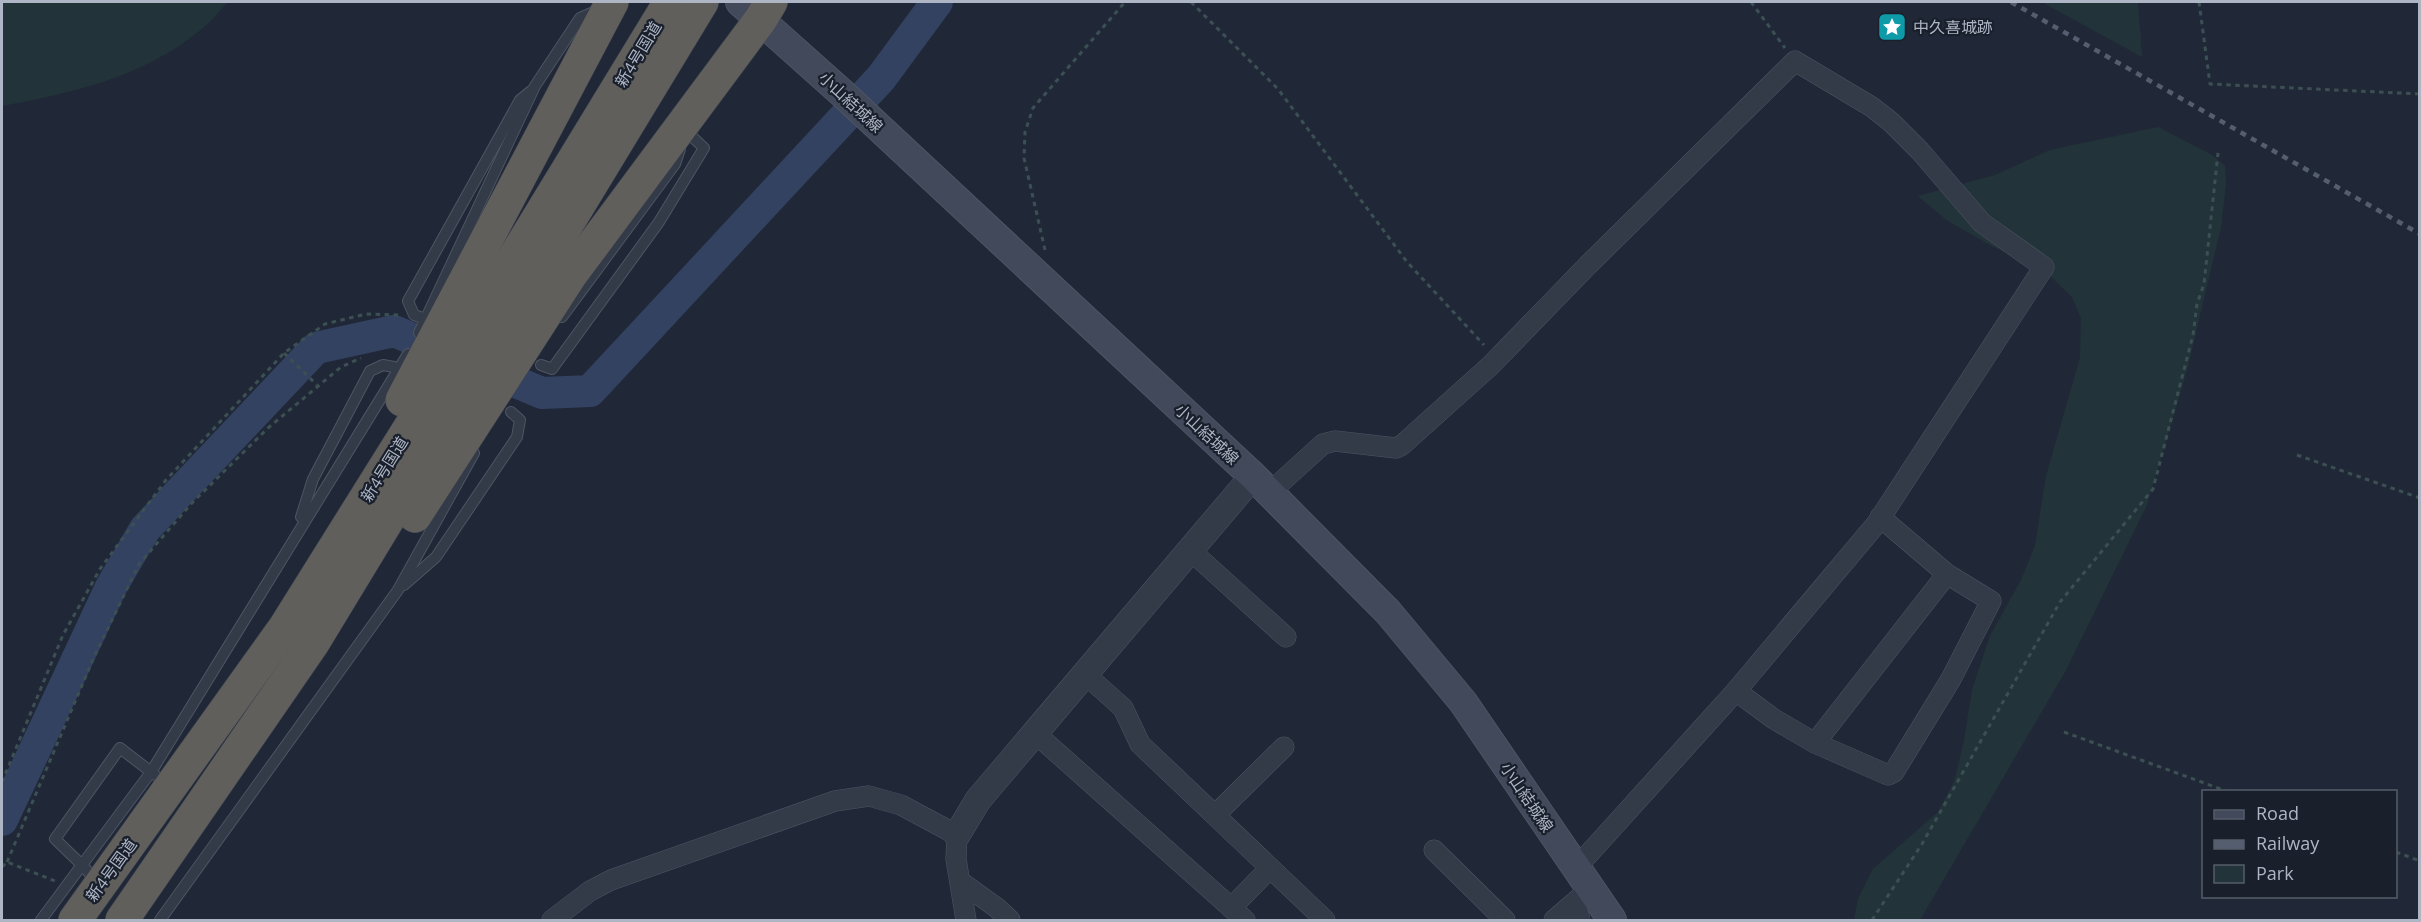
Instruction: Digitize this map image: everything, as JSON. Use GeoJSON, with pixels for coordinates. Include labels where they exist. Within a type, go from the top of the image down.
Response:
{"type":"FeatureCollection","features":[{"type":"Feature","properties":{"kind":"highway","name":"新4号国道"},"geometry":{"type":"LineString","coordinates":[[654,54],[670,2]]}},
{"type":"Feature","properties":{"kind":"highway","name":"新4号国道"},"geometry":{"type":"LineString","coordinates":[[122,921],[313,643],[447,381],[464,337],[654,54],[702,2]]}},
{"type":"Feature","properties":{"kind":"highway"},"geometry":{"type":"LineString","coordinates":[[447,381],[464,337],[612,3]]}},
{"type":"Feature","properties":{"kind":"highway"},"geometry":{"type":"LineString","coordinates":[[464,337],[570,276],[681,126],[757,7]]}},
{"type":"Feature","properties":{"kind":"highway","name":"新4号国道"},"geometry":{"type":"LineString","coordinates":[[75,921],[92,876],[161,780],[285,627],[447,381]]}},
{"type":"Feature","properties":{"kind":"main road","name":"小山結城線"},"geometry":{"type":"LineString","coordinates":[[757,7],[884,133],[1261,485],[1388,612],[1463,702],[1580,895],[1612,921]]}},
{"type":"Feature","properties":{"kind":"street"},"geometry":{"type":"LineString","coordinates":[[966,921],[956,859],[957,835],[978,800],[1190,550],[1261,485],[1323,444],[1335,441],[1396,448],[1402,445],[1497,359],[1588,265],[1795,61],[1872,107],[1891,122],[1920,151],[1982,223],[2044,267],[1880,517],[1736,691],[1580,895],[1554,921]]}},
{"type":"Feature","properties":{"kind":"street"},"geometry":{"type":"LineString","coordinates":[[1736,691],[1774,719],[1815,742],[1888,775],[1894,772],[1951,679],[1991,601],[1947,573],[1880,517]]}},
{"type":"Feature","properties":{"kind":"street"},"geometry":{"type":"LineString","coordinates":[[1190,550],[1286,636]]}},
{"type":"Feature","properties":{"kind":"street"},"geometry":{"type":"LineString","coordinates":[[1815,742],[1947,573]]}},
{"type":"Feature","properties":{"kind":"street"},"geometry":{"type":"LineString","coordinates":[[1085,674],[1124,708],[1140,744],[1325,921]]}},
{"type":"Feature","properties":{"kind":"street"},"geometry":{"type":"LineString","coordinates":[[1035,733],[1238,914],[1270,868]]}},
{"type":"Feature","properties":{"kind":"street"},"geometry":{"type":"LineString","coordinates":[[1215,815],[1284,747]]}},
{"type":"Feature","properties":{"kind":"street"},"geometry":{"type":"LineString","coordinates":[[552,921],[590,891],[611,880],[835,801],[869,796],[901,805],[957,835]]}},
{"type":"Feature","properties":{"kind":"street"},"geometry":{"type":"LineString","coordinates":[[1434,849],[1505,921]]}},
{"type":"Feature","properties":{"kind":"street"},"geometry":{"type":"LineString","coordinates":[[961,882],[997,908],[1010,921]]}},
{"type":"Feature","properties":{"kind":"lane"},"geometry":{"type":"LineString","coordinates":[[464,337],[408,301],[520,100],[535,86],[580,18],[612,3]]}},
{"type":"Feature","properties":{"kind":"lane"},"geometry":{"type":"LineString","coordinates":[[297,532],[447,381],[464,337],[535,86]]}},
{"type":"Feature","properties":{"kind":"lane"},"geometry":{"type":"LineString","coordinates":[[556,325],[675,164],[682,143],[681,126]]}},
{"type":"Feature","properties":{"kind":"lane"},"geometry":{"type":"LineString","coordinates":[[41,921],[68,886],[92,876],[55,839],[120,747],[161,780],[297,532],[313,479],[370,371],[383,365],[447,381],[519,420],[517,437],[436,556],[398,590]]}},
{"type":"Feature","properties":{"kind":"lane"},"geometry":{"type":"LineString","coordinates":[[160,921],[398,590],[479,444]]}},
{"type":"Feature","properties":{"kind":"path"},"geometry":{"type":"LineString","coordinates":[[1055,293],[1024,158],[1025,132],[1033,108],[1125,2]]}},
{"type":"Feature","properties":{"kind":"path"},"geometry":{"type":"LineString","coordinates":[[1191,2],[1278,89],[1407,262],[1497,359]]}},
{"type":"Feature","properties":{"kind":"path"},"geometry":{"type":"LineString","coordinates":[[1750,2],[1795,61]]}},
{"type":"Feature","properties":{"kind":"path"},"geometry":{"type":"LineString","coordinates":[[2199,2],[2210,84],[2418,93]]}},
{"type":"Feature","properties":{"kind":"path"},"geometry":{"type":"LineString","coordinates":[[1872,921],[1922,844],[2060,602],[2153,489],[2193,335],[2197,304],[2204,284],[2218,153]]}},
{"type":"Feature","properties":{"kind":"path"},"geometry":{"type":"LineString","coordinates":[[2,782],[63,635],[100,569],[166,480],[284,353],[325,324],[366,314],[464,337]]}},
{"type":"Feature","properties":{"kind":"path"},"geometry":{"type":"LineString","coordinates":[[284,353],[317,385]]}},
{"type":"Feature","properties":{"kind":"path"},"geometry":{"type":"LineString","coordinates":[[2,867],[7,862],[94,657],[139,564],[191,504],[268,428],[317,385],[340,367],[362,358],[383,365]]}},
{"type":"Feature","properties":{"kind":"path"},"geometry":{"type":"LineString","coordinates":[[2297,455],[2420,498]]}},
{"type":"Feature","properties":{"kind":"path"},"geometry":{"type":"LineString","coordinates":[[2064,732],[2224,790]]}},
{"type":"Feature","properties":{"kind":"path"},"geometry":{"type":"LineString","coordinates":[[2397,852],[2420,861]]}},
{"type":"Feature","properties":{"kind":"path"},"geometry":{"type":"LineString","coordinates":[[7,862],[68,886]]}},
{"type":"Feature","properties":{"kind":"green space"},"geometry":{"type":"Polygon","coordinates":[[[2,2],[228,2],[211,21],[177,47],[130,72],[80,89],[2,106],[2,2]]]}},
{"type":"Feature","properties":{"kind":"green space"},"geometry":{"type":"Polygon","coordinates":[[[2042,2],[2138,2],[2142,57],[2042,2]]]}},
{"type":"Feature","properties":{"kind":"green space"},"geometry":{"type":"Polygon","coordinates":[[[2158,127],[2212,155],[2225,166],[2226,184],[2221,227],[2187,370],[2147,505],[2066,670],[1920,920],[1854,920],[1858,899],[1873,869],[1938,812],[1954,782],[1964,741],[1972,690],[1990,636],[2021,580],[2035,546],[2046,476],[2080,358],[2081,318],[2072,297],[2045,271],[1992,246],[1948,221],[1918,196],[1995,175],[2050,150],[2158,127]]]}},
{"type":"Feature","properties":{"kind":"waterway"},"geometry":{"type":"LineString","coordinates":[[2,820],[111,587],[145,529],[316,348],[394,331],[542,393],[590,391],[881,78],[937,2]]}},
{"type":"Feature","properties":{"kind":"railway"},"geometry":{"type":"LineString","coordinates":[[2011,2],[2420,234]]}},
{"type":"Feature","properties":{"kind":"place","name":"中久喜城跡"},"geometry":{"type":"Point","coordinates":[1892,27]}}]}
